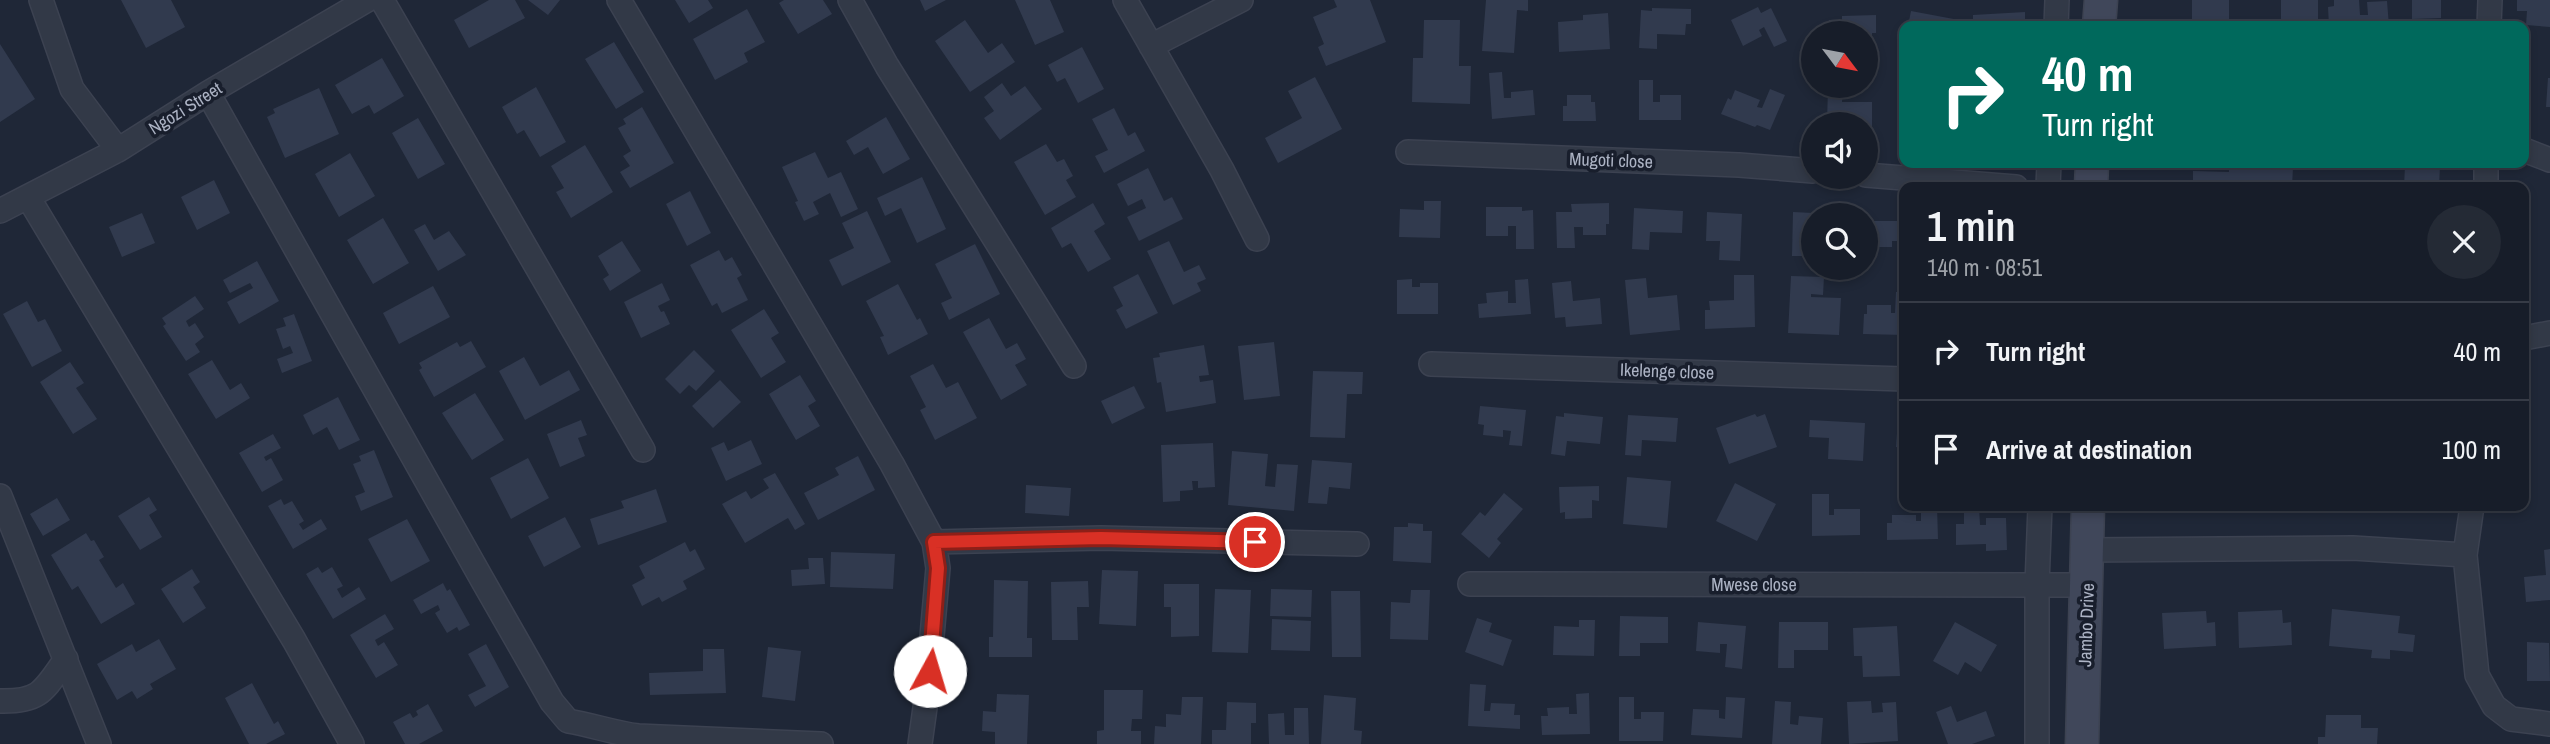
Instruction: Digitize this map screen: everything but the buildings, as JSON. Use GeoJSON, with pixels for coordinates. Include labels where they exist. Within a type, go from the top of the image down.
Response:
{"type":"FeatureCollection","features":[{"type":"Feature","properties":{"kind":"street"},"geometry":{"type":"LineString","coordinates":[[41,0],[72,89],[118,150]]}},
{"type":"Feature","properties":{"kind":"street","name":"Ngozi Street"},"geometry":{"type":"LineString","coordinates":[[0,211],[118,150],[208,93],[367,0]]}},
{"type":"Feature","properties":{"kind":"street"},"geometry":{"type":"LineString","coordinates":[[382,0],[643,450]]}},
{"type":"Feature","properties":{"kind":"street"},"geometry":{"type":"LineString","coordinates":[[619,0],[892,464],[934,542],[938,568],[936,607],[920,744]]}},
{"type":"Feature","properties":{"kind":"street"},"geometry":{"type":"LineString","coordinates":[[850,0],[887,66],[1074,366]]}},
{"type":"Feature","properties":{"kind":"street"},"geometry":{"type":"LineString","coordinates":[[1125,0],[1222,170],[1257,239]]}},
{"type":"Feature","properties":{"kind":"street"},"geometry":{"type":"LineString","coordinates":[[1151,46],[1241,0]]}},
{"type":"Feature","properties":{"kind":"street"},"geometry":{"type":"LineString","coordinates":[[2056,21],[2057,0]]}},
{"type":"Feature","properties":{"kind":"street"},"geometry":{"type":"LineString","coordinates":[[2099,21],[2101,0]]}},
{"type":"Feature","properties":{"kind":"street"},"geometry":{"type":"LineString","coordinates":[[2489,21],[2490,0]]}},
{"type":"Feature","properties":{"kind":"street"},"geometry":{"type":"LineString","coordinates":[[208,93],[552,702],[568,721],[598,726],[638,740],[821,744]]}},
{"type":"Feature","properties":{"kind":"street","name":"Mugoti close"},"geometry":{"type":"LineString","coordinates":[[1408,152],[1739,165],[1801,170]]}},
{"type":"Feature","properties":{"kind":"street"},"geometry":{"type":"LineString","coordinates":[[2529,152],[2550,160]]}},
{"type":"Feature","properties":{"kind":"street"},"geometry":{"type":"LineString","coordinates":[[1878,176],[1954,182]]}},
{"type":"Feature","properties":{"kind":"street"},"geometry":{"type":"LineString","coordinates":[[28,197],[294,640],[352,744]]}},
{"type":"Feature","properties":{"kind":"street"},"geometry":{"type":"LineString","coordinates":[[2529,337],[2550,332]]}},
{"type":"Feature","properties":{"kind":"street","name":"Ikelenge close"},"geometry":{"type":"LineString","coordinates":[[1431,364],[1899,379]]}},
{"type":"Feature","properties":{"kind":"street"},"geometry":{"type":"LineString","coordinates":[[0,496],[99,744]]}},
{"type":"Feature","properties":{"kind":"street"},"geometry":{"type":"LineString","coordinates":[[2037,744],[2040,511]]}},
{"type":"Feature","properties":{"kind":"street","name":"Jambo Drive"},"geometry":{"type":"LineString","coordinates":[[2082,744],[2088,511]]}},
{"type":"Feature","properties":{"kind":"street"},"geometry":{"type":"LineString","coordinates":[[2471,511],[2465,555],[2477,675],[2494,706],[2511,719],[2550,724]]}},
{"type":"Feature","properties":{"kind":"street"},"geometry":{"type":"LineString","coordinates":[[934,542],[1101,538],[1357,544]]}},
{"type":"Feature","properties":{"kind":"street"},"geometry":{"type":"LineString","coordinates":[[2088,550],[2353,548],[2465,555]]}},
{"type":"Feature","properties":{"kind":"street","name":"Mwese close"},"geometry":{"type":"LineString","coordinates":[[1470,583],[2087,585]]}},
{"type":"Feature","properties":{"kind":"street"},"geometry":{"type":"LineString","coordinates":[[0,701],[22,701],[34,696],[46,688],[66,659]]}},
{"type":"Feature","properties":{"kind":"route"},"geometry":{"type":"LineString","coordinates":[[930,671],[938,568],[934,542],[1101,538],[1255,542]]}}]}
